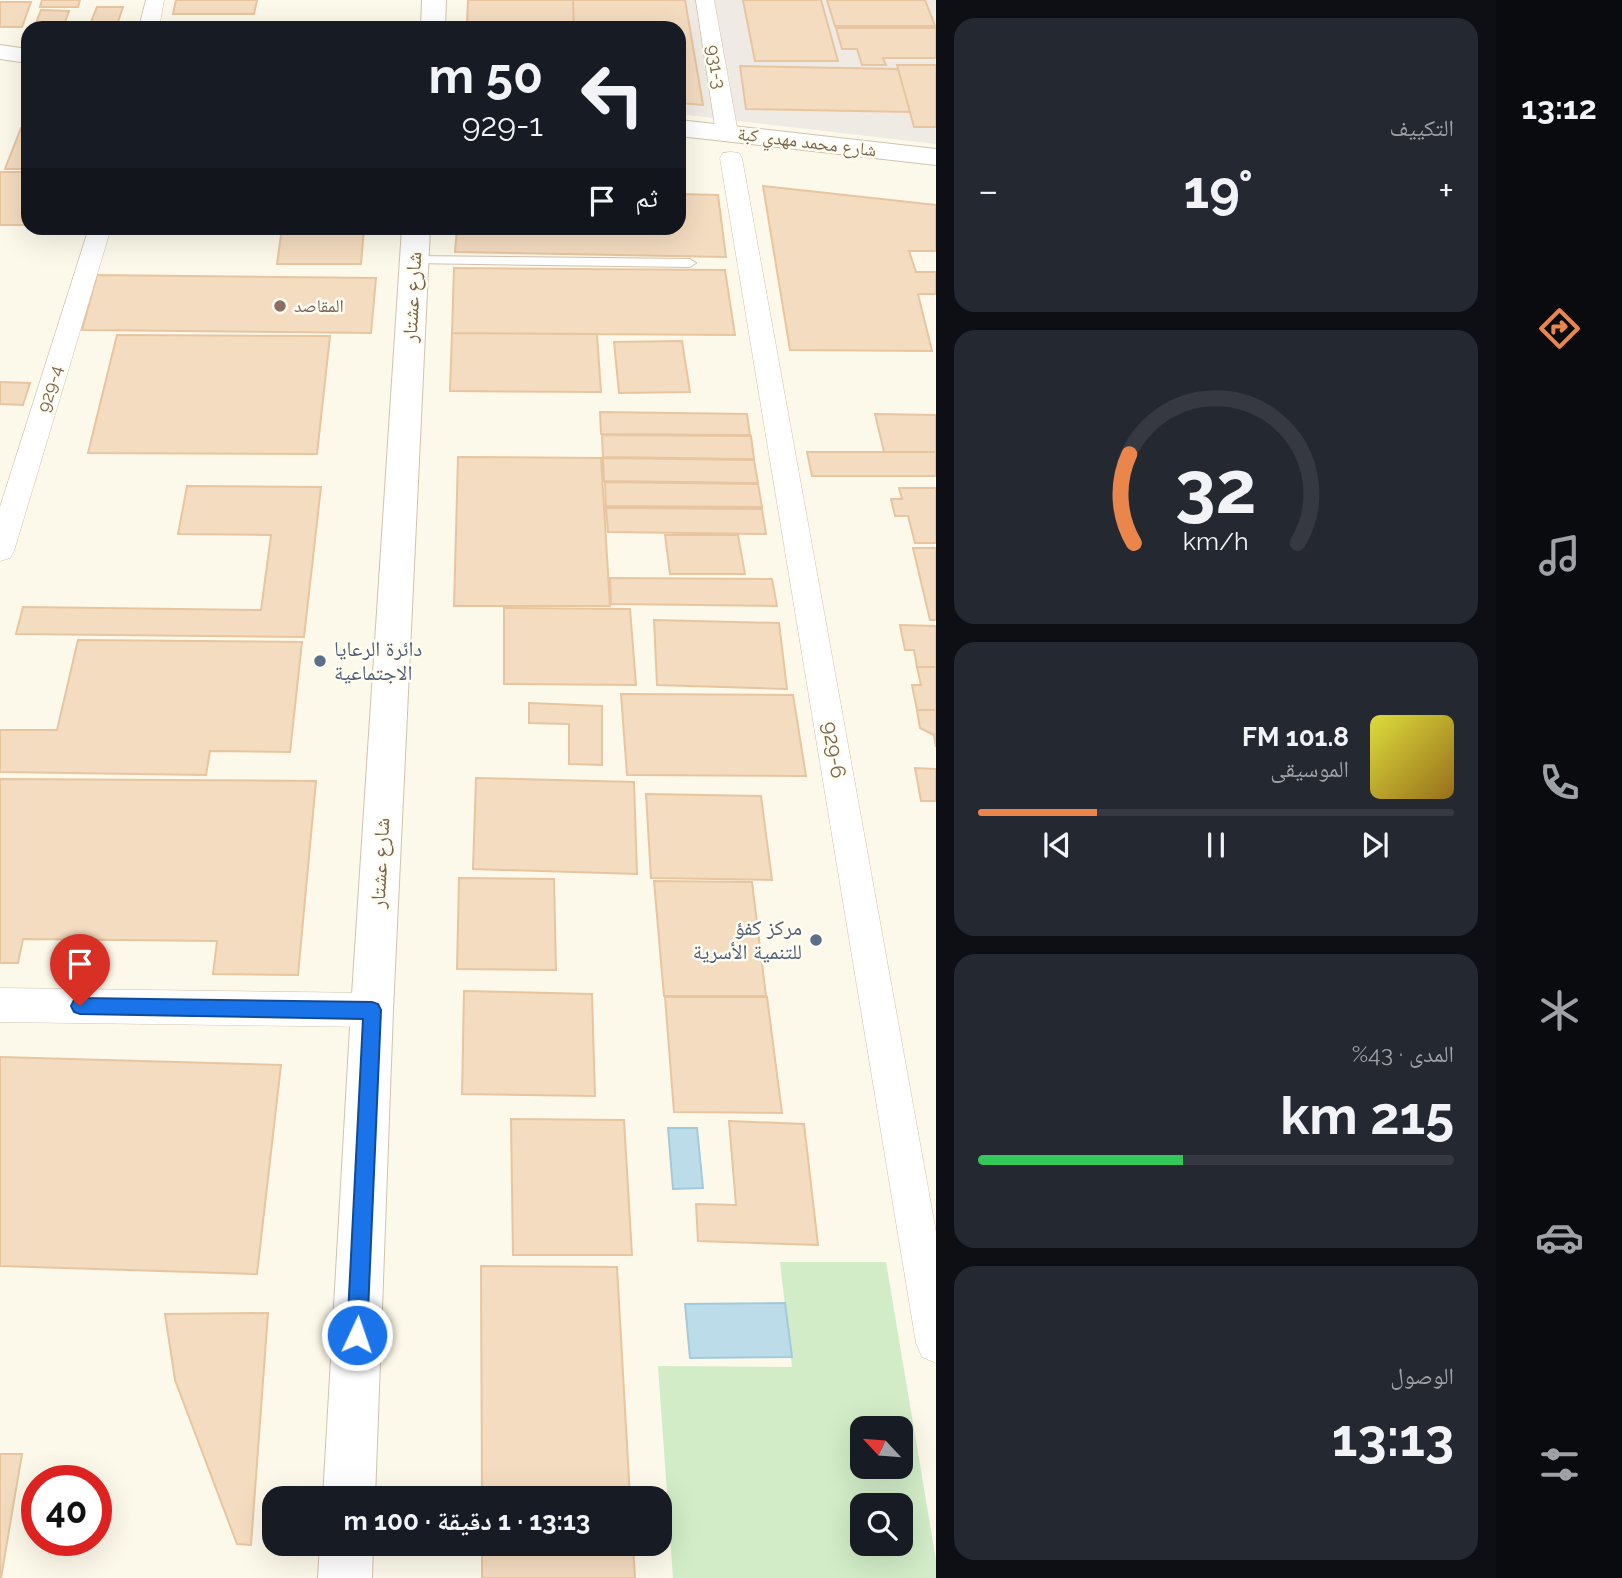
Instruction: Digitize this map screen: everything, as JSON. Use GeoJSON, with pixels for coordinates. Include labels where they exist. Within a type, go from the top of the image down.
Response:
{"type":"FeatureCollection","features":[{"type":"Feature","properties":{"kind":"street"},"geometry":{"type":"LineString","coordinates":[[150,21],[155,0]]}},
{"type":"Feature","properties":{"kind":"street"},"geometry":{"type":"LineString","coordinates":[[433,21],[434,0]]}},
{"type":"Feature","properties":{"kind":"street","name":"931-3"},"geometry":{"type":"LineString","coordinates":[[705,0],[729,145]]}},
{"type":"Feature","properties":{"kind":"street"},"geometry":{"type":"LineString","coordinates":[[0,52],[21,55]]}},
{"type":"Feature","properties":{"kind":"street","name":"شارع محمد مهدي كبة"},"geometry":{"type":"LineString","coordinates":[[686,130],[729,145],[840,158],[936,180]]}},
{"type":"Feature","properties":{"kind":"street","name":"شارع محمد مهدي كبة"},"geometry":{"type":"LineString","coordinates":[[686,151],[729,145]]}},
{"type":"Feature","properties":{"kind":"street","name":"929-6"},"geometry":{"type":"LineString","coordinates":[[729,145],[936,1343]]}},
{"type":"Feature","properties":{"kind":"street","name":"شارع محمد مهدي كبة"},"geometry":{"type":"LineString","coordinates":[[840,158],[936,157]]}},
{"type":"Feature","properties":{"kind":"street","name":"929-4"},"geometry":{"type":"LineString","coordinates":[[0,551],[98,235]]}},
{"type":"Feature","properties":{"kind":"street","name":"شارع عشتار"},"geometry":{"type":"LineString","coordinates":[[350,1486],[372,1010],[415,244]]}},
{"type":"Feature","properties":{"kind":"street"},"geometry":{"type":"LineString","coordinates":[[0,1005],[372,1010]]}},
{"type":"Feature","properties":{"kind":"street"},"geometry":{"type":"LineString","coordinates":[[345,1578],[346,1556]]}},
{"type":"Feature","properties":{"kind":"lane"},"geometry":{"type":"LineString","coordinates":[[415,244],[690,263]]}},
{"type":"Feature","properties":{"kind":"shaded area"},"geometry":{"type":"Polygon","coordinates":[[[467,0],[936,0],[936,144],[686,115],[686,21],[466,21],[467,0]]]}},
{"type":"Feature","properties":{"kind":"green space"},"geometry":{"type":"Polygon","coordinates":[[[780,1262],[886,1262],[912,1416],[850,1416],[850,1479],[914,1479],[914,1429],[936,1560],[936,1578],[673,1578],[672,1486],[666,1486],[658,1366],[792,1367],[780,1262]]]}},
{"type":"Feature","properties":{"kind":"water"},"geometry":{"type":"Polygon","coordinates":[[[668,1128],[697,1128],[703,1188],[673,1189],[668,1128]]]}},
{"type":"Feature","properties":{"kind":"water"},"geometry":{"type":"Polygon","coordinates":[[[785,1303],[792,1357],[690,1358],[685,1304],[785,1303]]]}},
{"type":"Feature","properties":{"kind":"building"},"geometry":{"type":"Polygon","coordinates":[[[42,0],[80,0],[78,7],[40,7],[42,0]]]}},
{"type":"Feature","properties":{"kind":"building"},"geometry":{"type":"Polygon","coordinates":[[[176,0],[257,0],[254,14],[173,14],[176,0]]]}},
{"type":"Feature","properties":{"kind":"building"},"geometry":{"type":"Polygon","coordinates":[[[468,0],[573,0],[574,21],[467,21],[468,0]]]}},
{"type":"Feature","properties":{"kind":"building"},"geometry":{"type":"Polygon","coordinates":[[[573,0],[685,0],[703,105],[686,104],[686,21],[574,21],[573,0]]]}},
{"type":"Feature","properties":{"kind":"building"},"geometry":{"type":"Polygon","coordinates":[[[743,0],[821,0],[838,61],[755,61],[743,0]]]}},
{"type":"Feature","properties":{"kind":"building"},"geometry":{"type":"Polygon","coordinates":[[[827,0],[925,0],[935,26],[835,26],[827,0]]]}},
{"type":"Feature","properties":{"kind":"building"},"geometry":{"type":"Polygon","coordinates":[[[0,2],[31,2],[24,21],[21,21],[21,27],[0,27],[0,2]]]}},
{"type":"Feature","properties":{"kind":"building"},"geometry":{"type":"Polygon","coordinates":[[[97,7],[123,7],[118,21],[91,21],[97,7]]]}},
{"type":"Feature","properties":{"kind":"building"},"geometry":{"type":"Polygon","coordinates":[[[41,10],[69,11],[65,21],[37,21],[41,10]]]}},
{"type":"Feature","properties":{"kind":"building"},"geometry":{"type":"Polygon","coordinates":[[[836,28],[936,28],[936,58],[883,58],[886,65],[862,65],[857,49],[842,49],[836,28]]]}},
{"type":"Feature","properties":{"kind":"building"},"geometry":{"type":"Polygon","coordinates":[[[897,65],[936,65],[936,127],[914,127],[897,65]]]}},
{"type":"Feature","properties":{"kind":"building"},"geometry":{"type":"Polygon","coordinates":[[[740,66],[898,69],[910,112],[746,109],[740,66]]]}},
{"type":"Feature","properties":{"kind":"building"},"geometry":{"type":"Polygon","coordinates":[[[21,128],[21,169],[5,169],[21,128]]]}},
{"type":"Feature","properties":{"kind":"building"},"geometry":{"type":"Polygon","coordinates":[[[0,172],[21,172],[21,225],[0,225],[0,172]]]}},
{"type":"Feature","properties":{"kind":"building"},"geometry":{"type":"Polygon","coordinates":[[[763,186],[936,205],[936,251],[909,251],[916,272],[936,272],[936,294],[918,294],[932,351],[790,350],[763,186]]]}},
{"type":"Feature","properties":{"kind":"building"},"geometry":{"type":"Polygon","coordinates":[[[686,194],[718,195],[726,257],[455,252],[456,235],[686,235],[686,194]]]}},
{"type":"Feature","properties":{"kind":"building"},"geometry":{"type":"Polygon","coordinates":[[[281,235],[363,235],[361,264],[277,264],[281,235]]]}},
{"type":"Feature","properties":{"kind":"building"},"geometry":{"type":"Polygon","coordinates":[[[454,268],[725,270],[735,335],[452,333],[454,268]]]}},
{"type":"Feature","properties":{"kind":"building"},"geometry":{"type":"Polygon","coordinates":[[[97,275],[376,278],[371,333],[82,330],[97,275]]]}},
{"type":"Feature","properties":{"kind":"building"},"geometry":{"type":"Polygon","coordinates":[[[452,333],[597,334],[601,392],[450,391],[452,333]]]}},
{"type":"Feature","properties":{"kind":"building"},"geometry":{"type":"Polygon","coordinates":[[[117,335],[330,336],[317,454],[88,453],[117,335]]]}},
{"type":"Feature","properties":{"kind":"building"},"geometry":{"type":"Polygon","coordinates":[[[682,341],[690,392],[619,393],[614,342],[682,341]]]}},
{"type":"Feature","properties":{"kind":"building"},"geometry":{"type":"Polygon","coordinates":[[[0,382],[30,383],[23,405],[0,404],[0,382]]]}},
{"type":"Feature","properties":{"kind":"building"},"geometry":{"type":"Polygon","coordinates":[[[600,412],[747,414],[750,435],[601,434],[600,412]]]}},
{"type":"Feature","properties":{"kind":"building"},"geometry":{"type":"Polygon","coordinates":[[[875,414],[936,415],[936,452],[884,452],[875,414]]]}},
{"type":"Feature","properties":{"kind":"building"},"geometry":{"type":"Polygon","coordinates":[[[602,435],[751,436],[754,459],[603,457],[602,435]]]}},
{"type":"Feature","properties":{"kind":"building"},"geometry":{"type":"Polygon","coordinates":[[[807,452],[936,452],[936,476],[812,476],[807,452]]]}},
{"type":"Feature","properties":{"kind":"building"},"geometry":{"type":"Polygon","coordinates":[[[458,457],[601,458],[610,606],[454,606],[458,457]]]}},
{"type":"Feature","properties":{"kind":"building"},"geometry":{"type":"Polygon","coordinates":[[[603,458],[754,460],[758,483],[604,481],[603,458]]]}},
{"type":"Feature","properties":{"kind":"building"},"geometry":{"type":"Polygon","coordinates":[[[605,482],[758,484],[762,507],[606,506],[605,482]]]}},
{"type":"Feature","properties":{"kind":"building"},"geometry":{"type":"Polygon","coordinates":[[[187,486],[321,487],[304,637],[16,634],[23,607],[261,610],[271,535],[178,534],[187,486]]]}},
{"type":"Feature","properties":{"kind":"building"},"geometry":{"type":"Polygon","coordinates":[[[899,488],[936,488],[936,543],[915,543],[908,516],[895,516],[891,499],[902,499],[899,488]]]}},
{"type":"Feature","properties":{"kind":"building"},"geometry":{"type":"Polygon","coordinates":[[[606,508],[762,509],[766,534],[608,532],[606,508]]]}},
{"type":"Feature","properties":{"kind":"building"},"geometry":{"type":"Polygon","coordinates":[[[665,535],[738,535],[745,574],[670,574],[665,535]]]}},
{"type":"Feature","properties":{"kind":"building"},"geometry":{"type":"Polygon","coordinates":[[[913,548],[936,548],[936,620],[930,620],[913,548]]]}},
{"type":"Feature","properties":{"kind":"building"},"geometry":{"type":"Polygon","coordinates":[[[610,578],[772,579],[777,606],[611,604],[610,578]]]}},
{"type":"Feature","properties":{"kind":"building"},"geometry":{"type":"Polygon","coordinates":[[[504,608],[630,609],[636,685],[504,684],[504,608]]]}},
{"type":"Feature","properties":{"kind":"building"},"geometry":{"type":"Polygon","coordinates":[[[654,620],[779,623],[787,689],[657,685],[654,620]]]}},
{"type":"Feature","properties":{"kind":"building"},"geometry":{"type":"Polygon","coordinates":[[[900,625],[936,626],[936,667],[917,667],[914,650],[905,650],[900,625]]]}},
{"type":"Feature","properties":{"kind":"building"},"geometry":{"type":"Polygon","coordinates":[[[78,640],[302,642],[290,752],[210,751],[206,775],[0,772],[0,730],[57,730],[78,640]]]}},
{"type":"Feature","properties":{"kind":"building"},"geometry":{"type":"Polygon","coordinates":[[[917,667],[936,667],[936,710],[917,710],[912,685],[921,685],[917,667]]]}},
{"type":"Feature","properties":{"kind":"building"},"geometry":{"type":"Polygon","coordinates":[[[621,694],[793,695],[806,776],[627,775],[621,694]]]}},
{"type":"Feature","properties":{"kind":"building"},"geometry":{"type":"Polygon","coordinates":[[[529,703],[602,706],[602,765],[569,764],[569,724],[529,723],[529,703]]]}},
{"type":"Feature","properties":{"kind":"building"},"geometry":{"type":"Polygon","coordinates":[[[917,710],[936,710],[936,747],[934,735],[920,728],[917,710]]]}},
{"type":"Feature","properties":{"kind":"building"},"geometry":{"type":"Polygon","coordinates":[[[915,768],[936,769],[936,801],[921,801],[915,768]]]}},
{"type":"Feature","properties":{"kind":"building"},"geometry":{"type":"Polygon","coordinates":[[[476,778],[634,782],[637,874],[473,869],[476,778]]]}},
{"type":"Feature","properties":{"kind":"building"},"geometry":{"type":"Polygon","coordinates":[[[0,779],[316,781],[298,975],[213,974],[217,941],[23,939],[18,963],[0,963],[0,779]]]}},
{"type":"Feature","properties":{"kind":"building"},"geometry":{"type":"Polygon","coordinates":[[[646,794],[761,796],[772,880],[651,878],[646,794]]]}},
{"type":"Feature","properties":{"kind":"building"},"geometry":{"type":"Polygon","coordinates":[[[459,878],[554,879],[556,970],[457,969],[459,878]]]}},
{"type":"Feature","properties":{"kind":"building"},"geometry":{"type":"Polygon","coordinates":[[[654,881],[752,882],[766,996],[664,996],[654,881]]]}},
{"type":"Feature","properties":{"kind":"building"},"geometry":{"type":"Polygon","coordinates":[[[464,991],[592,994],[595,1096],[462,1094],[464,991]]]}},
{"type":"Feature","properties":{"kind":"building"},"geometry":{"type":"Polygon","coordinates":[[[665,997],[767,997],[782,1113],[674,1112],[665,997]]]}},
{"type":"Feature","properties":{"kind":"building"},"geometry":{"type":"Polygon","coordinates":[[[0,1057],[281,1065],[257,1274],[0,1266],[0,1057]]]}},
{"type":"Feature","properties":{"kind":"building"},"geometry":{"type":"Polygon","coordinates":[[[511,1119],[624,1120],[632,1255],[513,1255],[511,1119]]]}},
{"type":"Feature","properties":{"kind":"building"},"geometry":{"type":"Polygon","coordinates":[[[729,1121],[804,1124],[818,1245],[698,1241],[696,1204],[736,1205],[729,1121]]]}},
{"type":"Feature","properties":{"kind":"building"},"geometry":{"type":"Polygon","coordinates":[[[481,1266],[617,1267],[629,1486],[482,1486],[481,1266]]]}},
{"type":"Feature","properties":{"kind":"building"},"geometry":{"type":"Polygon","coordinates":[[[268,1313],[251,1545],[237,1544],[175,1380],[165,1314],[268,1313]]]}},
{"type":"Feature","properties":{"kind":"building"},"geometry":{"type":"Polygon","coordinates":[[[0,1454],[22,1454],[1,1578],[0,1578],[0,1454]]]}},
{"type":"Feature","properties":{"kind":"building"},"geometry":{"type":"Polygon","coordinates":[[[482,1556],[634,1556],[635,1578],[482,1578],[482,1556]]]}},
{"type":"Feature","properties":{"kind":"place","name":"المقاصد"},"geometry":{"type":"Point","coordinates":[280,306]}},
{"type":"Feature","properties":{"kind":"place","name":"دائرة الرعايا الاجتماعية"},"geometry":{"type":"Point","coordinates":[320,661]}},
{"type":"Feature","properties":{"kind":"place","name":"مركز كفؤ للتنمية الأسرية"},"geometry":{"type":"Point","coordinates":[816,940]}},
{"type":"Feature","properties":{"kind":"route"},"geometry":{"type":"LineString","coordinates":[[80,1006],[372,1010],[357,1335]]}}]}
